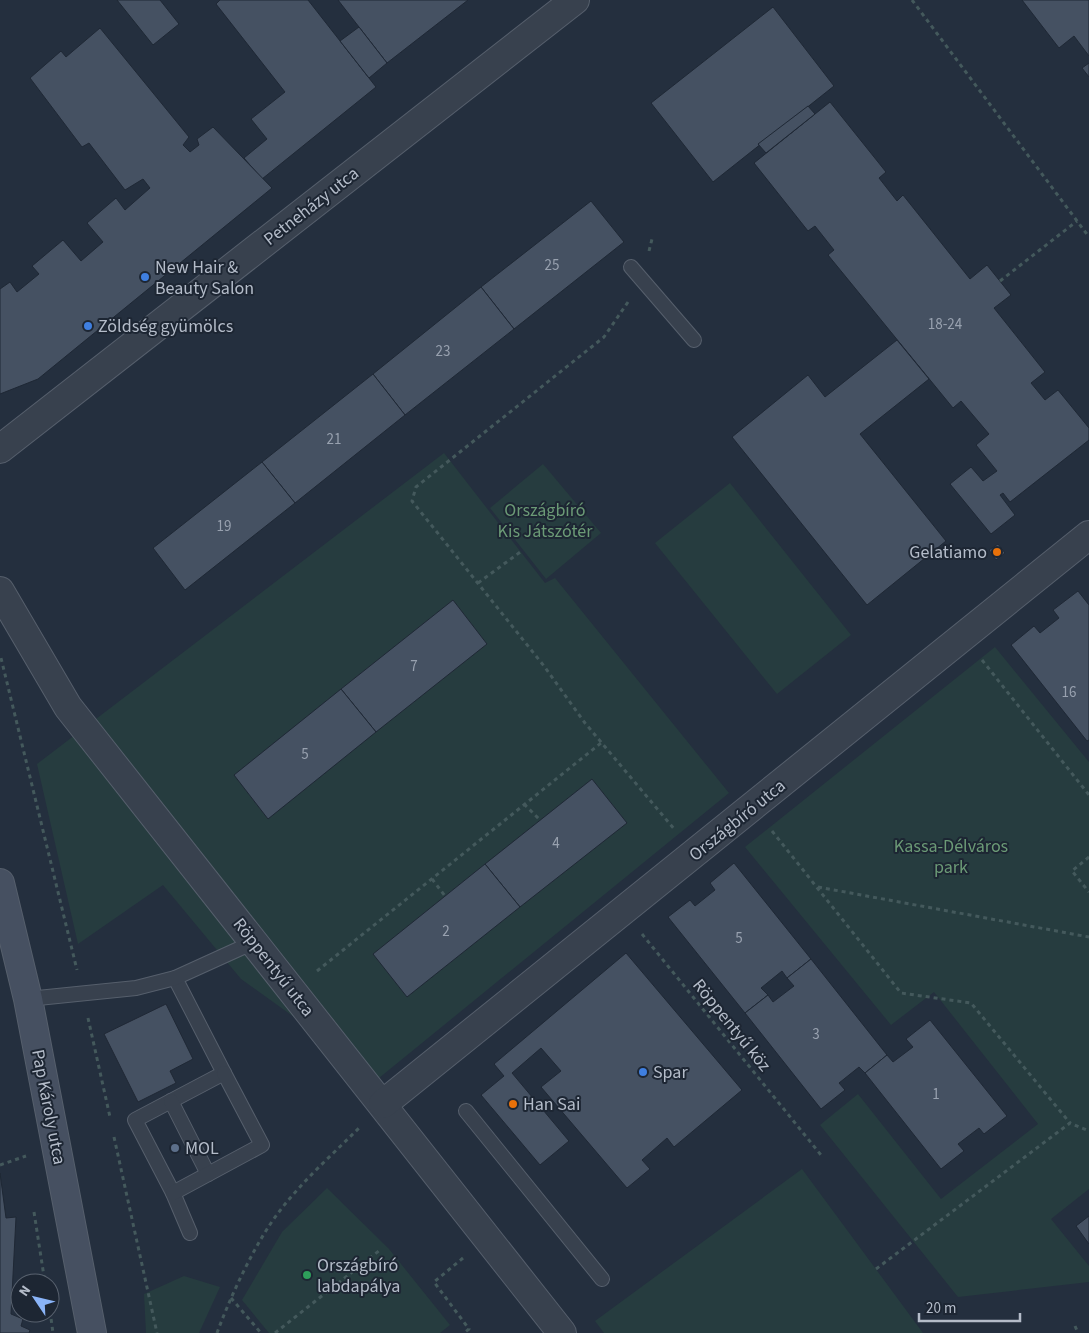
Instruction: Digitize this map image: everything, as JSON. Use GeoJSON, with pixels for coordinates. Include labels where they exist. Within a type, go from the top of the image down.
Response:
{"type":"FeatureCollection","features":[{"type":"Feature","properties":{"kind":"street","name":"Petneházy utca"},"geometry":{"type":"LineString","coordinates":[[0,450],[575,0]]}},
{"type":"Feature","properties":{"kind":"street","name":"Országbíró utca"},"geometry":{"type":"LineString","coordinates":[[383,1104],[1089,535]]}},
{"type":"Feature","properties":{"kind":"street","name":"Röppentyű utca"},"geometry":{"type":"LineString","coordinates":[[0,591],[68,707],[557,1326]]}},
{"type":"Feature","properties":{"kind":"street","name":"Pap Károly utca"},"geometry":{"type":"LineString","coordinates":[[0,883],[28,999],[92,1333]]}},
{"type":"Feature","properties":{"kind":"lane"},"geometry":{"type":"LineString","coordinates":[[631,267],[694,340]]}},
{"type":"Feature","properties":{"kind":"lane"},"geometry":{"type":"LineString","coordinates":[[28,999],[136,988],[175,978],[254,942]]}},
{"type":"Feature","properties":{"kind":"lane"},"geometry":{"type":"LineString","coordinates":[[173,1193],[262,1146],[175,978]]}},
{"type":"Feature","properties":{"kind":"lane"},"geometry":{"type":"LineString","coordinates":[[190,1233],[173,1193],[135,1120],[224,1073]]}},
{"type":"Feature","properties":{"kind":"lane"},"geometry":{"type":"LineString","coordinates":[[171,1101],[208,1174]]}},
{"type":"Feature","properties":{"kind":"lane"},"geometry":{"type":"LineString","coordinates":[[466,1111],[602,1279]]}},
{"type":"Feature","properties":{"kind":"path"},"geometry":{"type":"LineString","coordinates":[[912,0],[1089,237]]}},
{"type":"Feature","properties":{"kind":"path"},"geometry":{"type":"LineString","coordinates":[[1000,281],[1077,221]]}},
{"type":"Feature","properties":{"kind":"path"},"geometry":{"type":"LineString","coordinates":[[652,239],[643,281],[604,336],[416,488],[412,501],[544,666],[601,743],[695,853]]}},
{"type":"Feature","properties":{"kind":"path"},"geometry":{"type":"LineString","coordinates":[[478,583],[523,550]]}},
{"type":"Feature","properties":{"kind":"path"},"geometry":{"type":"LineString","coordinates":[[964,636],[1089,795]]}},
{"type":"Feature","properties":{"kind":"path"},"geometry":{"type":"LineString","coordinates":[[293,990],[601,743]]}},
{"type":"Feature","properties":{"kind":"path"},"geometry":{"type":"LineString","coordinates":[[524,804],[540,820]]}},
{"type":"Feature","properties":{"kind":"path"},"geometry":{"type":"LineString","coordinates":[[752,808],[817,886],[901,993],[971,1003],[1070,1123],[1089,1131]]}},
{"type":"Feature","properties":{"kind":"path"},"geometry":{"type":"LineString","coordinates":[[1089,857],[1072,871],[1089,892]]}},
{"type":"Feature","properties":{"kind":"path"},"geometry":{"type":"LineString","coordinates":[[432,879],[445,896]]}},
{"type":"Feature","properties":{"kind":"path"},"geometry":{"type":"LineString","coordinates":[[817,886],[1089,937]]}},
{"type":"Feature","properties":{"kind":"path","name":"Röppentyű köz"},"geometry":{"type":"LineString","coordinates":[[623,911],[820,1155]]}},
{"type":"Feature","properties":{"kind":"path"},"geometry":{"type":"LineString","coordinates":[[217,1333],[231,1298],[269,1226],[309,1177],[383,1104]]}},
{"type":"Feature","properties":{"kind":"path"},"geometry":{"type":"LineString","coordinates":[[876,1269],[1070,1123]]}},
{"type":"Feature","properties":{"kind":"path"},"geometry":{"type":"LineString","coordinates":[[0,1165],[26,1156],[27,1166]]}},
{"type":"Feature","properties":{"kind":"path"},"geometry":{"type":"LineString","coordinates":[[33,1204],[44,1273]]}},
{"type":"Feature","properties":{"kind":"path"},"geometry":{"type":"LineString","coordinates":[[464,1333],[469,1329],[434,1282],[488,1237]]}},
{"type":"Feature","properties":{"kind":"path"},"geometry":{"type":"LineString","coordinates":[[275,1333],[380,1250]]}},
{"type":"Feature","properties":{"kind":"path"},"geometry":{"type":"LineString","coordinates":[[231,1298],[261,1333]]}},
{"type":"Feature","properties":{"kind":"path"},"geometry":{"type":"LineString","coordinates":[[1075,1326],[1078,1333]]}},
{"type":"Feature","properties":{"kind":"green space"},"geometry":{"type":"Polygon","coordinates":[[[444,453],[545,583],[555,578],[729,793],[379,1078],[241,979],[163,885],[78,944],[37,764],[444,453]]]}},
{"type":"Feature","properties":{"kind":"green space","name":"Országbíró Kis Játszótér"},"geometry":{"type":"Polygon","coordinates":[[[543,464],[601,533],[546,579],[490,508],[543,464]]]}},
{"type":"Feature","properties":{"kind":"green space"},"geometry":{"type":"Polygon","coordinates":[[[730,483],[851,635],[777,694],[655,543],[730,483]]]}},
{"type":"Feature","properties":{"kind":"green space","name":"Kassa-Délváros park"},"geometry":{"type":"Polygon","coordinates":[[[995,647],[1089,762],[1089,1189],[1051,1219],[1089,1266],[1089,1282],[958,1297],[820,1125],[858,1094],[941,1199],[1038,1124],[934,992],[891,1025],[745,847],[995,647]]]}},
{"type":"Feature","properties":{"kind":"green space"},"geometry":{"type":"Polygon","coordinates":[[[802,1169],[923,1333],[604,1333],[595,1321],[802,1169]]]}},
{"type":"Feature","properties":{"kind":"green space"},"geometry":{"type":"Polygon","coordinates":[[[327,1188],[389,1249],[450,1325],[440,1333],[269,1333],[242,1300],[282,1232],[327,1188]]]}},
{"type":"Feature","properties":{"kind":"green space"},"geometry":{"type":"Polygon","coordinates":[[[184,1276],[220,1287],[199,1333],[146,1333],[144,1294],[184,1276]]]}},
{"type":"Feature","properties":{"kind":"building"},"geometry":{"type":"Polygon","coordinates":[[[117,0],[160,0],[179,24],[153,45],[117,0]]]}},
{"type":"Feature","properties":{"kind":"building"},"geometry":{"type":"Polygon","coordinates":[[[220,0],[308,0],[376,87],[262,179],[244,158],[267,139],[251,119],[285,92],[216,4],[220,0]]]}},
{"type":"Feature","properties":{"kind":"building"},"geometry":{"type":"Polygon","coordinates":[[[338,0],[468,0],[387,63],[338,0]]]}},
{"type":"Feature","properties":{"kind":"building"},"geometry":{"type":"Polygon","coordinates":[[[1022,0],[1089,0],[1089,56],[1074,36],[1059,48],[1022,0]]]}},
{"type":"Feature","properties":{"kind":"building"},"geometry":{"type":"Polygon","coordinates":[[[773,7],[834,86],[713,182],[651,103],[773,7]]]}},
{"type":"Feature","properties":{"kind":"building"},"geometry":{"type":"Polygon","coordinates":[[[359,27],[387,63],[369,78],[340,41],[359,27]]]}},
{"type":"Feature","properties":{"kind":"building"},"geometry":{"type":"Polygon","coordinates":[[[100,28],[189,137],[183,145],[190,152],[199,145],[197,139],[213,127],[272,188],[38,379],[0,394],[0,289],[10,282],[17,292],[39,274],[32,266],[63,240],[81,261],[103,242],[87,223],[116,198],[125,210],[150,188],[143,179],[125,190],[89,143],[82,147],[30,78],[61,51],[66,57],[100,28]]]}},
{"type":"Feature","properties":{"kind":"building"},"geometry":{"type":"Polygon","coordinates":[[[1089,63],[1089,77],[1082,68],[1089,63]]]}},
{"type":"Feature","properties":{"kind":"building"},"geometry":{"type":"Polygon","coordinates":[[[830,102],[886,172],[879,178],[897,201],[903,195],[970,279],[987,265],[1011,295],[994,308],[1045,372],[1031,383],[1045,400],[1058,390],[1089,428],[1089,440],[1010,502],[1003,493],[1000,495],[1015,515],[991,534],[950,484],[971,467],[983,481],[997,471],[976,445],[989,434],[961,401],[953,408],[828,255],[834,250],[815,226],[808,231],[754,163],[830,102]]]}},
{"type":"Feature","properties":{"kind":"building"},"geometry":{"type":"Polygon","coordinates":[[[808,106],[815,114],[766,153],[758,144],[808,106]]]}},
{"type":"Feature","properties":{"kind":"building"},"geometry":{"type":"Polygon","coordinates":[[[591,201],[624,242],[514,329],[481,287],[591,201]]]}},
{"type":"Feature","properties":{"kind":"building"},"geometry":{"type":"Polygon","coordinates":[[[481,287],[514,329],[405,415],[373,374],[481,287]]]}},
{"type":"Feature","properties":{"kind":"building"},"geometry":{"type":"Polygon","coordinates":[[[897,340],[929,379],[860,434],[946,541],[867,605],[732,437],[808,375],[825,397],[897,340]]]}},
{"type":"Feature","properties":{"kind":"building"},"geometry":{"type":"Polygon","coordinates":[[[373,374],[405,415],[295,503],[262,462],[373,374]]]}},
{"type":"Feature","properties":{"kind":"building"},"geometry":{"type":"Polygon","coordinates":[[[262,462],[295,503],[185,590],[153,548],[262,462]]]}},
{"type":"Feature","properties":{"kind":"building"},"geometry":{"type":"Polygon","coordinates":[[[998,544],[1005,553],[996,560],[989,550],[998,544]]]}},
{"type":"Feature","properties":{"kind":"building"},"geometry":{"type":"Polygon","coordinates":[[[1078,591],[1089,605],[1089,740],[1087,741],[1011,645],[1034,626],[1040,633],[1059,618],[1053,610],[1078,591]]]}},
{"type":"Feature","properties":{"kind":"building"},"geometry":{"type":"Polygon","coordinates":[[[453,600],[487,644],[376,732],[341,689],[453,600]]]}},
{"type":"Feature","properties":{"kind":"building"},"geometry":{"type":"Polygon","coordinates":[[[341,689],[376,732],[268,819],[234,775],[341,689]]]}},
{"type":"Feature","properties":{"kind":"building"},"geometry":{"type":"Polygon","coordinates":[[[592,779],[627,823],[520,907],[485,864],[592,779]]]}},
{"type":"Feature","properties":{"kind":"building"},"geometry":{"type":"Polygon","coordinates":[[[734,863],[811,959],[787,978],[782,971],[761,988],[768,995],[745,1013],[668,917],[690,900],[695,906],[715,890],[710,883],[734,863]]]}},
{"type":"Feature","properties":{"kind":"building"},"geometry":{"type":"Polygon","coordinates":[[[485,864],[520,907],[407,997],[373,954],[485,864]]]}},
{"type":"Feature","properties":{"kind":"building","name":"Spar"},"geometry":{"type":"Polygon","coordinates":[[[626,953],[742,1090],[674,1147],[667,1138],[642,1160],[650,1169],[627,1188],[541,1087],[561,1071],[541,1048],[512,1073],[569,1141],[540,1165],[481,1095],[504,1076],[494,1064],[626,953]]]}},
{"type":"Feature","properties":{"kind":"building"},"geometry":{"type":"Polygon","coordinates":[[[811,959],[887,1055],[865,1073],[859,1067],[839,1083],[845,1090],[821,1109],[745,1013],[768,995],[773,1002],[794,986],[787,978],[811,959]]]}},
{"type":"Feature","properties":{"kind":"building"},"geometry":{"type":"Polygon","coordinates":[[[166,1004],[193,1059],[170,1071],[176,1083],[138,1102],[104,1034],[166,1004]]]}},
{"type":"Feature","properties":{"kind":"building"},"geometry":{"type":"Polygon","coordinates":[[[930,1020],[1007,1116],[984,1134],[979,1128],[958,1144],[964,1151],[941,1169],[865,1073],[887,1055],[893,1062],[913,1047],[906,1039],[930,1020]]]}},
{"type":"Feature","properties":{"kind":"building"},"geometry":{"type":"Polygon","coordinates":[[[0,1173],[6,1218],[16,1217],[13,1273],[10,1273],[10,1323],[22,1323],[21,1326],[30,1330],[29,1333],[0,1333],[0,1173]]]}},
{"type":"Feature","properties":{"kind":"building"},"geometry":{"type":"Polygon","coordinates":[[[1089,1216],[1089,1244],[1076,1226],[1089,1216]]]}},
{"type":"Feature","properties":{"kind":"place","name":"New Hair & Beauty Salon"},"geometry":{"type":"Point","coordinates":[145,277]}},
{"type":"Feature","properties":{"kind":"place","name":"Zöldség gyümölcs"},"geometry":{"type":"Point","coordinates":[88,326]}},
{"type":"Feature","properties":{"kind":"place","name":"Gelatiamo"},"geometry":{"type":"Point","coordinates":[997,552]}},
{"type":"Feature","properties":{"kind":"place","name":"Spar"},"geometry":{"type":"Point","coordinates":[643,1072]}},
{"type":"Feature","properties":{"kind":"place","name":"Han Sai"},"geometry":{"type":"Point","coordinates":[513,1104]}},
{"type":"Feature","properties":{"kind":"place","name":"MOL"},"geometry":{"type":"Point","coordinates":[175,1148]}},
{"type":"Feature","properties":{"kind":"place","name":"Országbíró labdapálya"},"geometry":{"type":"Point","coordinates":[307,1275]}}]}
